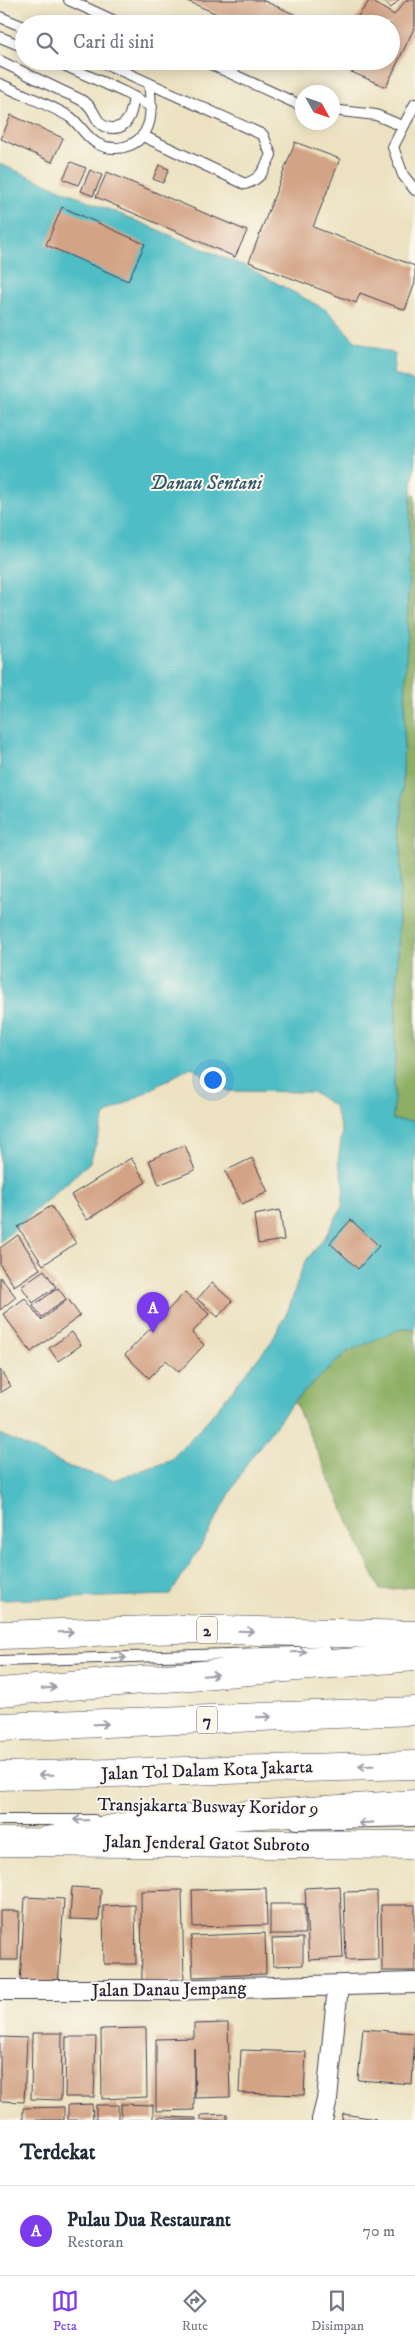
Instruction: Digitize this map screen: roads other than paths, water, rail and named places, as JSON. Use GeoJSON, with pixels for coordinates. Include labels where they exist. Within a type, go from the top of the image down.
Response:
{"type":"FeatureCollection","features":[{"type":"Feature","properties":{"kind":"highway","name":"2"},"geometry":{"type":"LineString","coordinates":[[0,1635],[183,1629],[415,1635]]}},
{"type":"Feature","properties":{"kind":"highway"},"geometry":{"type":"LineString","coordinates":[[0,1692],[415,1657]]}},
{"type":"Feature","properties":{"kind":"highway","name":"7"},"geometry":{"type":"LineString","coordinates":[[0,1727],[415,1711]]}},
{"type":"Feature","properties":{"kind":"highway","name":"Jalan Tol Dalam Kota Jakarta"},"geometry":{"type":"LineString","coordinates":[[0,1776],[415,1765]]}},
{"type":"Feature","properties":{"kind":"highway"},"geometry":{"type":"LineString","coordinates":[[46,1841],[156,1821],[415,1804]]}},
{"type":"Feature","properties":{"kind":"highway","name":"Jalan Jenderal Gatot Subroto"},"geometry":{"type":"LineString","coordinates":[[0,1842],[415,1845]]}},
{"type":"Feature","properties":{"kind":"street","name":"Jalan Danau Jempang"},"geometry":{"type":"LineString","coordinates":[[0,1990],[168,1990],[415,1984]]}},
{"type":"Feature","properties":{"kind":"street"},"geometry":{"type":"LineString","coordinates":[[322,2120],[327,2100],[338,1986]]}},
{"type":"Feature","properties":{"kind":"lane"},"geometry":{"type":"LineString","coordinates":[[68,0],[101,15]]}},
{"type":"Feature","properties":{"kind":"lane"},"geometry":{"type":"LineString","coordinates":[[0,17],[15,24]]}},
{"type":"Feature","properties":{"kind":"lane"},"geometry":{"type":"LineString","coordinates":[[0,37],[15,43]]}},
{"type":"Feature","properties":{"kind":"lane"},"geometry":{"type":"LineString","coordinates":[[0,61],[15,68]]}},
{"type":"Feature","properties":{"kind":"lane"},"geometry":{"type":"LineString","coordinates":[[18,70],[86,103],[96,120],[102,125],[111,128],[119,127],[126,121],[131,114],[134,97]]}},
{"type":"Feature","properties":{"kind":"lane"},"geometry":{"type":"LineString","coordinates":[[75,70],[152,107]]}},
{"type":"Feature","properties":{"kind":"lane"},"geometry":{"type":"LineString","coordinates":[[120,70],[263,134],[271,155],[262,175],[255,181],[244,184],[143,136]]}},
{"type":"Feature","properties":{"kind":"lane"},"geometry":{"type":"LineString","coordinates":[[224,70],[295,103]]}},
{"type":"Feature","properties":{"kind":"lane"},"geometry":{"type":"LineString","coordinates":[[0,84],[72,118],[98,144],[115,149],[128,145],[143,136],[150,124],[152,107],[149,83]]}},
{"type":"Feature","properties":{"kind":"lane"},"geometry":{"type":"LineString","coordinates":[[415,104],[402,126],[393,148],[403,175],[415,190]]}},
{"type":"Feature","properties":{"kind":"lane"},"geometry":{"type":"LineString","coordinates":[[340,111],[376,115],[402,126]]}},
{"type":"Feature","properties":{"kind":"lane"},"geometry":{"type":"LineString","coordinates":[[365,1650],[415,1650]]}},
{"type":"Feature","properties":{"kind":"lane"},"geometry":{"type":"LineString","coordinates":[[0,1661],[335,1651]]}},
{"type":"Feature","properties":{"kind":"lane","name":"Transjakarta Busway Koridor 9"},"geometry":{"type":"LineString","coordinates":[[0,1820],[326,1825],[415,1821]]}},
{"type":"Feature","properties":{"kind":"water","name":"Danau Sentani"},"geometry":{"type":"Polygon","coordinates":[[[0,164],[249,268],[328,311],[355,341],[395,354],[393,374],[415,382],[415,460],[411,495],[393,1120],[415,1121],[415,1329],[400,1329],[347,1352],[294,1401],[247,1463],[198,1551],[170,1595],[0,1600],[0,1434],[70,1467],[113,1480],[170,1461],[207,1421],[272,1341],[289,1308],[304,1263],[325,1237],[342,1207],[344,1183],[338,1162],[342,1133],[334,1106],[313,1092],[228,1091],[191,1067],[105,1115],[90,1162],[0,1242],[0,164]]]}},
{"type":"Feature","properties":{"kind":"place","name":"Pulau Dua Restaurant"},"geometry":{"type":"Point","coordinates":[153,1333]}}]}
